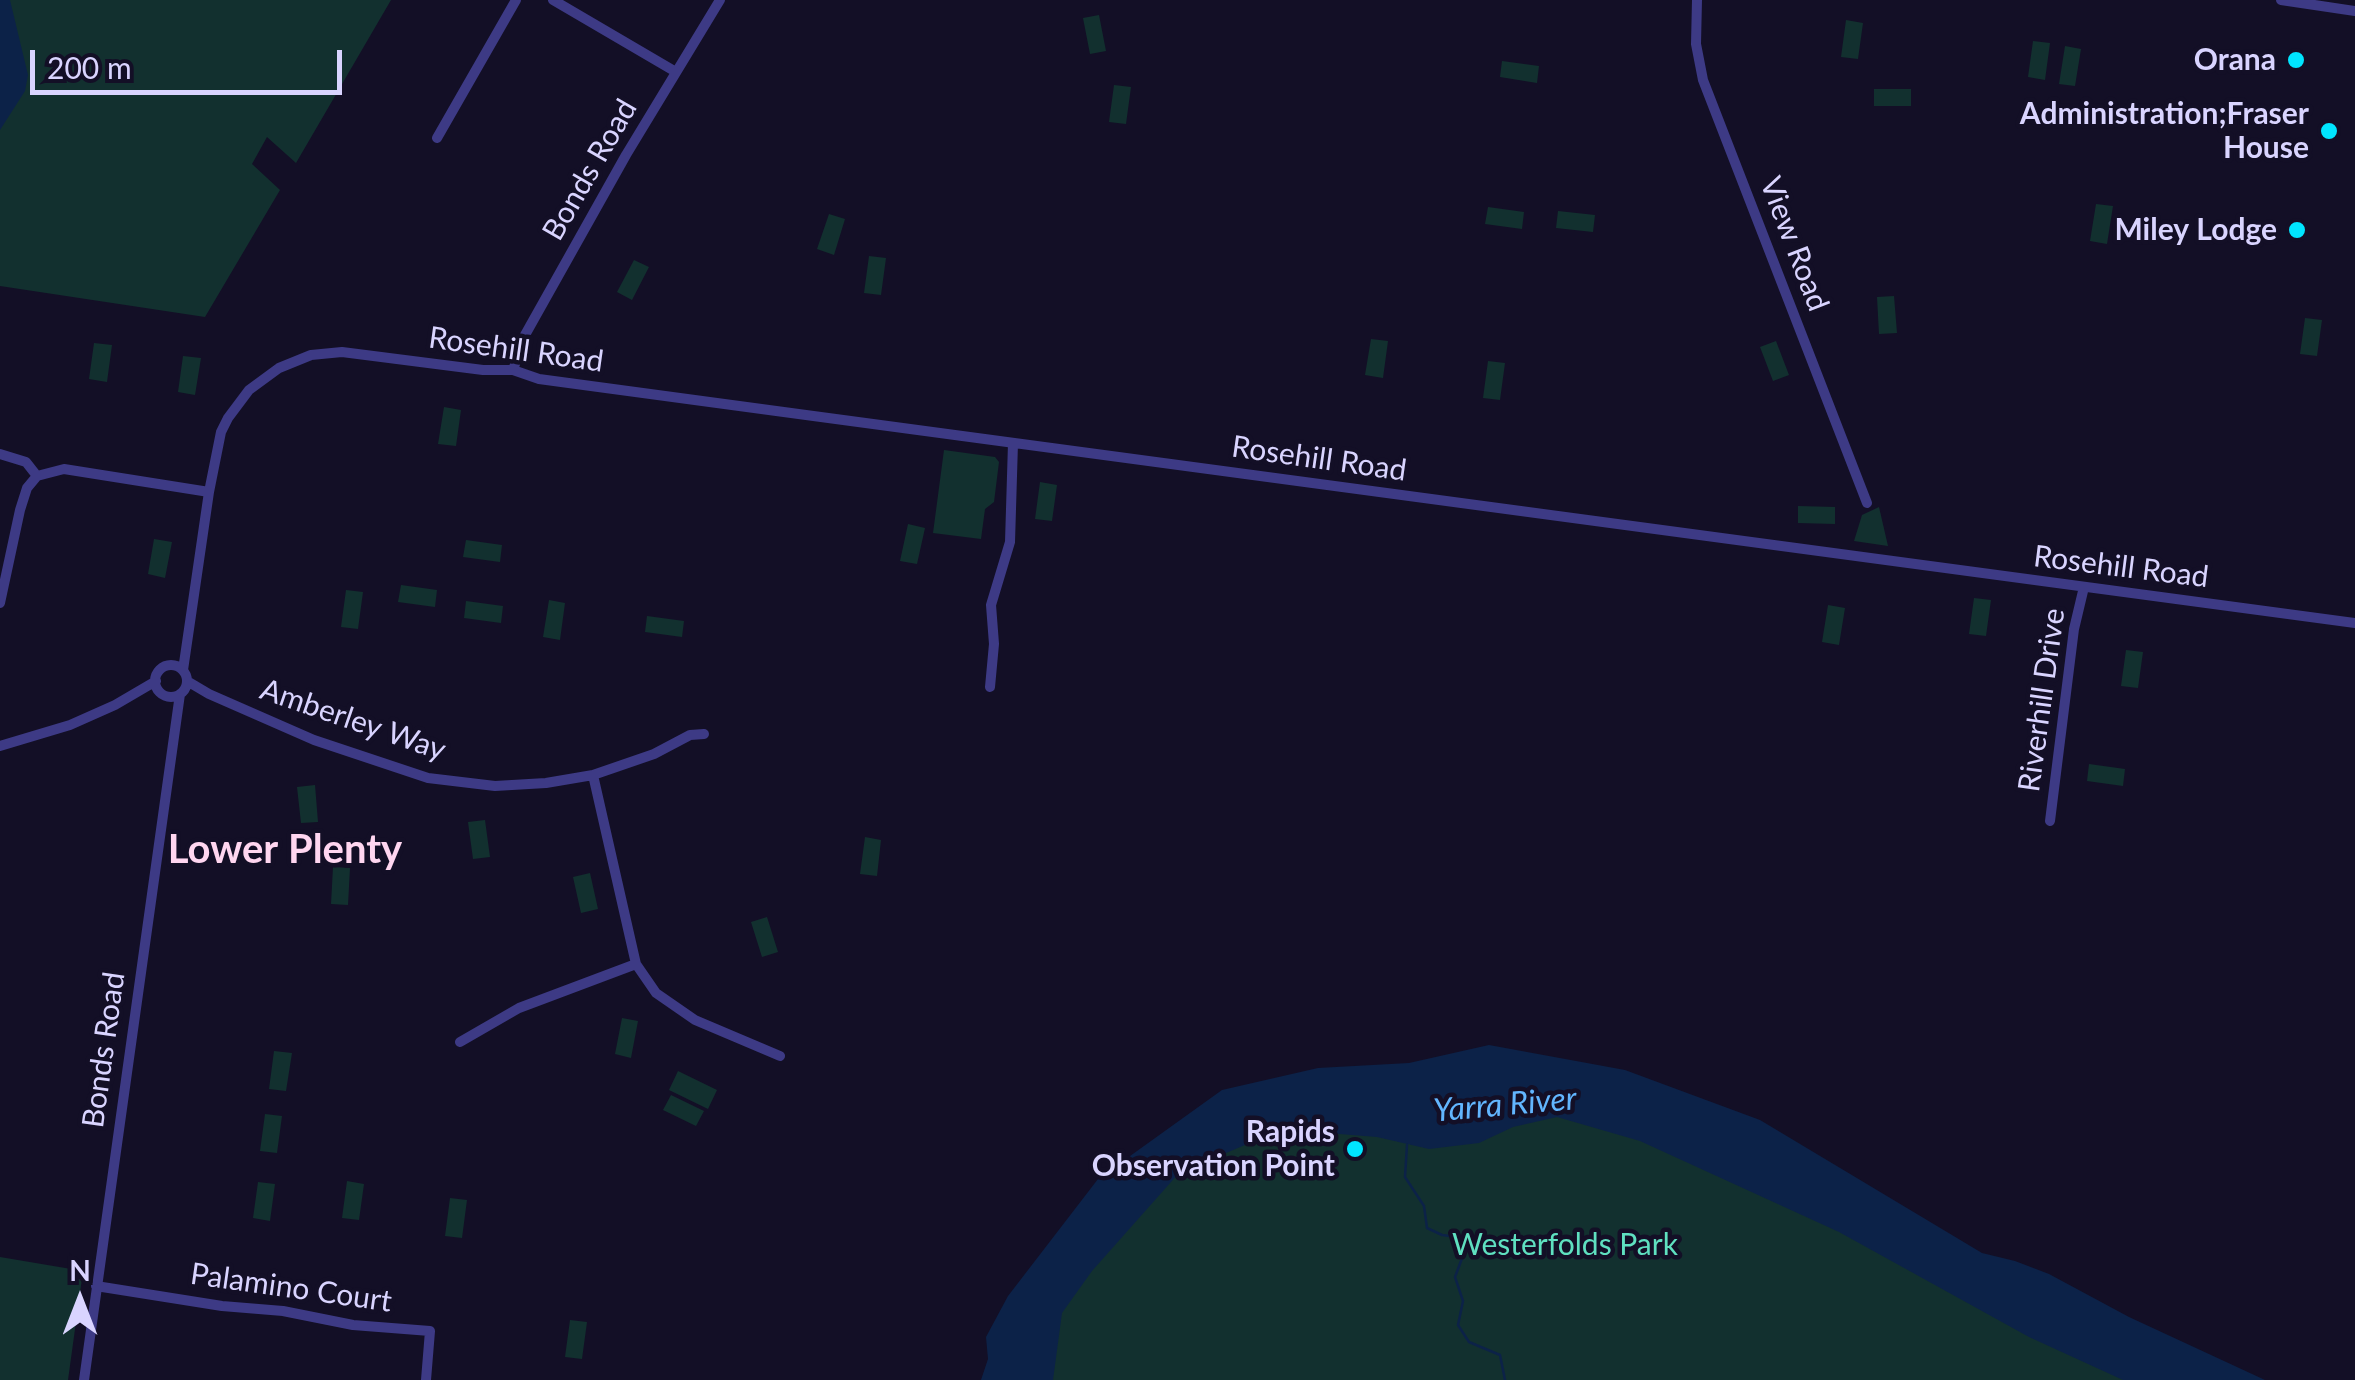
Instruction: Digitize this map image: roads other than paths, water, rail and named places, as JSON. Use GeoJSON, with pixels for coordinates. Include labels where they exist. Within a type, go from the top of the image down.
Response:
{"type":"FeatureCollection","features":[{"type":"Feature","properties":{"kind":"street"},"geometry":{"type":"LineString","coordinates":[[436,138],[516,0]]}},
{"type":"Feature","properties":{"kind":"street"},"geometry":{"type":"LineString","coordinates":[[553,0],[676,72]]}},
{"type":"Feature","properties":{"kind":"street","name":"Bonds Road"},"geometry":{"type":"LineString","coordinates":[[513,370],[525,335],[720,0]]}},
{"type":"Feature","properties":{"kind":"street","name":"View Road"},"geometry":{"type":"LineString","coordinates":[[1697,0],[1696,44],[1703,80],[1867,502]]}},
{"type":"Feature","properties":{"kind":"street"},"geometry":{"type":"LineString","coordinates":[[2281,0],[2355,11]]}},
{"type":"Feature","properties":{"kind":"street","name":"Rosehill Road"},"geometry":{"type":"LineString","coordinates":[[279,368],[311,355],[342,352],[483,370],[513,370],[539,378],[2355,623]]}},
{"type":"Feature","properties":{"kind":"street","name":"Bonds Road"},"geometry":{"type":"LineString","coordinates":[[84,1380],[186,632],[209,492],[221,432],[228,418],[249,390],[279,368]]}},
{"type":"Feature","properties":{"kind":"street"},"geometry":{"type":"LineString","coordinates":[[990,688],[994,644],[991,605],[1010,542],[1014,442]]}},
{"type":"Feature","properties":{"kind":"street"},"geometry":{"type":"LineString","coordinates":[[0,454],[26,462],[37,476]]}},
{"type":"Feature","properties":{"kind":"street"},"geometry":{"type":"LineString","coordinates":[[0,603],[20,510],[27,488],[37,476],[64,469],[209,492]]}},
{"type":"Feature","properties":{"kind":"street","name":"Riverhill Drive"},"geometry":{"type":"LineString","coordinates":[[2050,822],[2074,629],[2084,586]]}},
{"type":"Feature","properties":{"kind":"street"},"geometry":{"type":"LineString","coordinates":[[161,690],[162,668],[181,680]]}},
{"type":"Feature","properties":{"kind":"street","name":"Amberley Way"},"geometry":{"type":"LineString","coordinates":[[0,746],[70,725],[181,680],[314,740],[428,778],[495,786],[593,775],[704,734]]}},
{"type":"Feature","properties":{"kind":"street","name":"Bonds Road"},"geometry":{"type":"LineString","coordinates":[[161,690],[174,726]]}},
{"type":"Feature","properties":{"kind":"street"},"geometry":{"type":"LineString","coordinates":[[593,775],[636,964],[656,993],[696,1020],[780,1056]]}},
{"type":"Feature","properties":{"kind":"street"},"geometry":{"type":"LineString","coordinates":[[460,1042],[519,1008],[636,964]]}},
{"type":"Feature","properties":{"kind":"street","name":"Palamino Court"},"geometry":{"type":"LineString","coordinates":[[96,1286],[222,1306],[284,1311],[353,1325],[430,1331],[426,1380]]}},
{"type":"Feature","properties":{"kind":"water"},"geometry":{"type":"Polygon","coordinates":[[[0,0],[10,0],[28,75],[25,91],[0,130],[0,0]]]}},
{"type":"Feature","properties":{"kind":"water","name":"Yarra River"},"geometry":{"type":"Polygon","coordinates":[[[1489,1045],[1625,1070],[1760,1120],[1982,1253],[2049,1274],[2129,1317],[2265,1380],[2123,1380],[2029,1337],[1839,1232],[1640,1141],[1557,1117],[1513,1127],[1479,1143],[1429,1149],[1377,1137],[1302,1131],[1252,1142],[1179,1173],[1092,1271],[1062,1313],[1053,1380],[981,1380],[988,1359],[986,1337],[1008,1296],[1098,1179],[1222,1090],[1318,1068],[1409,1063],[1489,1045]]]}},
{"type":"Feature","properties":{"kind":"waterway"},"geometry":{"type":"LineString","coordinates":[[1407,1145],[1405,1177],[1424,1206],[1427,1228],[1458,1237],[1464,1253],[1455,1277],[1463,1301],[1458,1325],[1469,1342],[1500,1355],[1505,1380]]}},
{"type":"Feature","properties":{"kind":"place","name":"Orana"},"geometry":{"type":"Point","coordinates":[2296,60]}},
{"type":"Feature","properties":{"kind":"place","name":"Administration;Fraser House"},"geometry":{"type":"Point","coordinates":[2329,131]}},
{"type":"Feature","properties":{"kind":"place","name":"Miley Lodge"},"geometry":{"type":"Point","coordinates":[2297,230]}},
{"type":"Feature","properties":{"kind":"place","name":"Rapids Observation Point"},"geometry":{"type":"Point","coordinates":[1355,1149]}},
{"type":"Feature","properties":{"kind":"district","name":"Lower Plenty"},"geometry":{"type":"Point","coordinates":[285,850]}},
{"type":"Feature","properties":{"kind":"park label","name":"Westerfolds Park"},"geometry":{"type":"Point","coordinates":[1565,1245]}}]}
